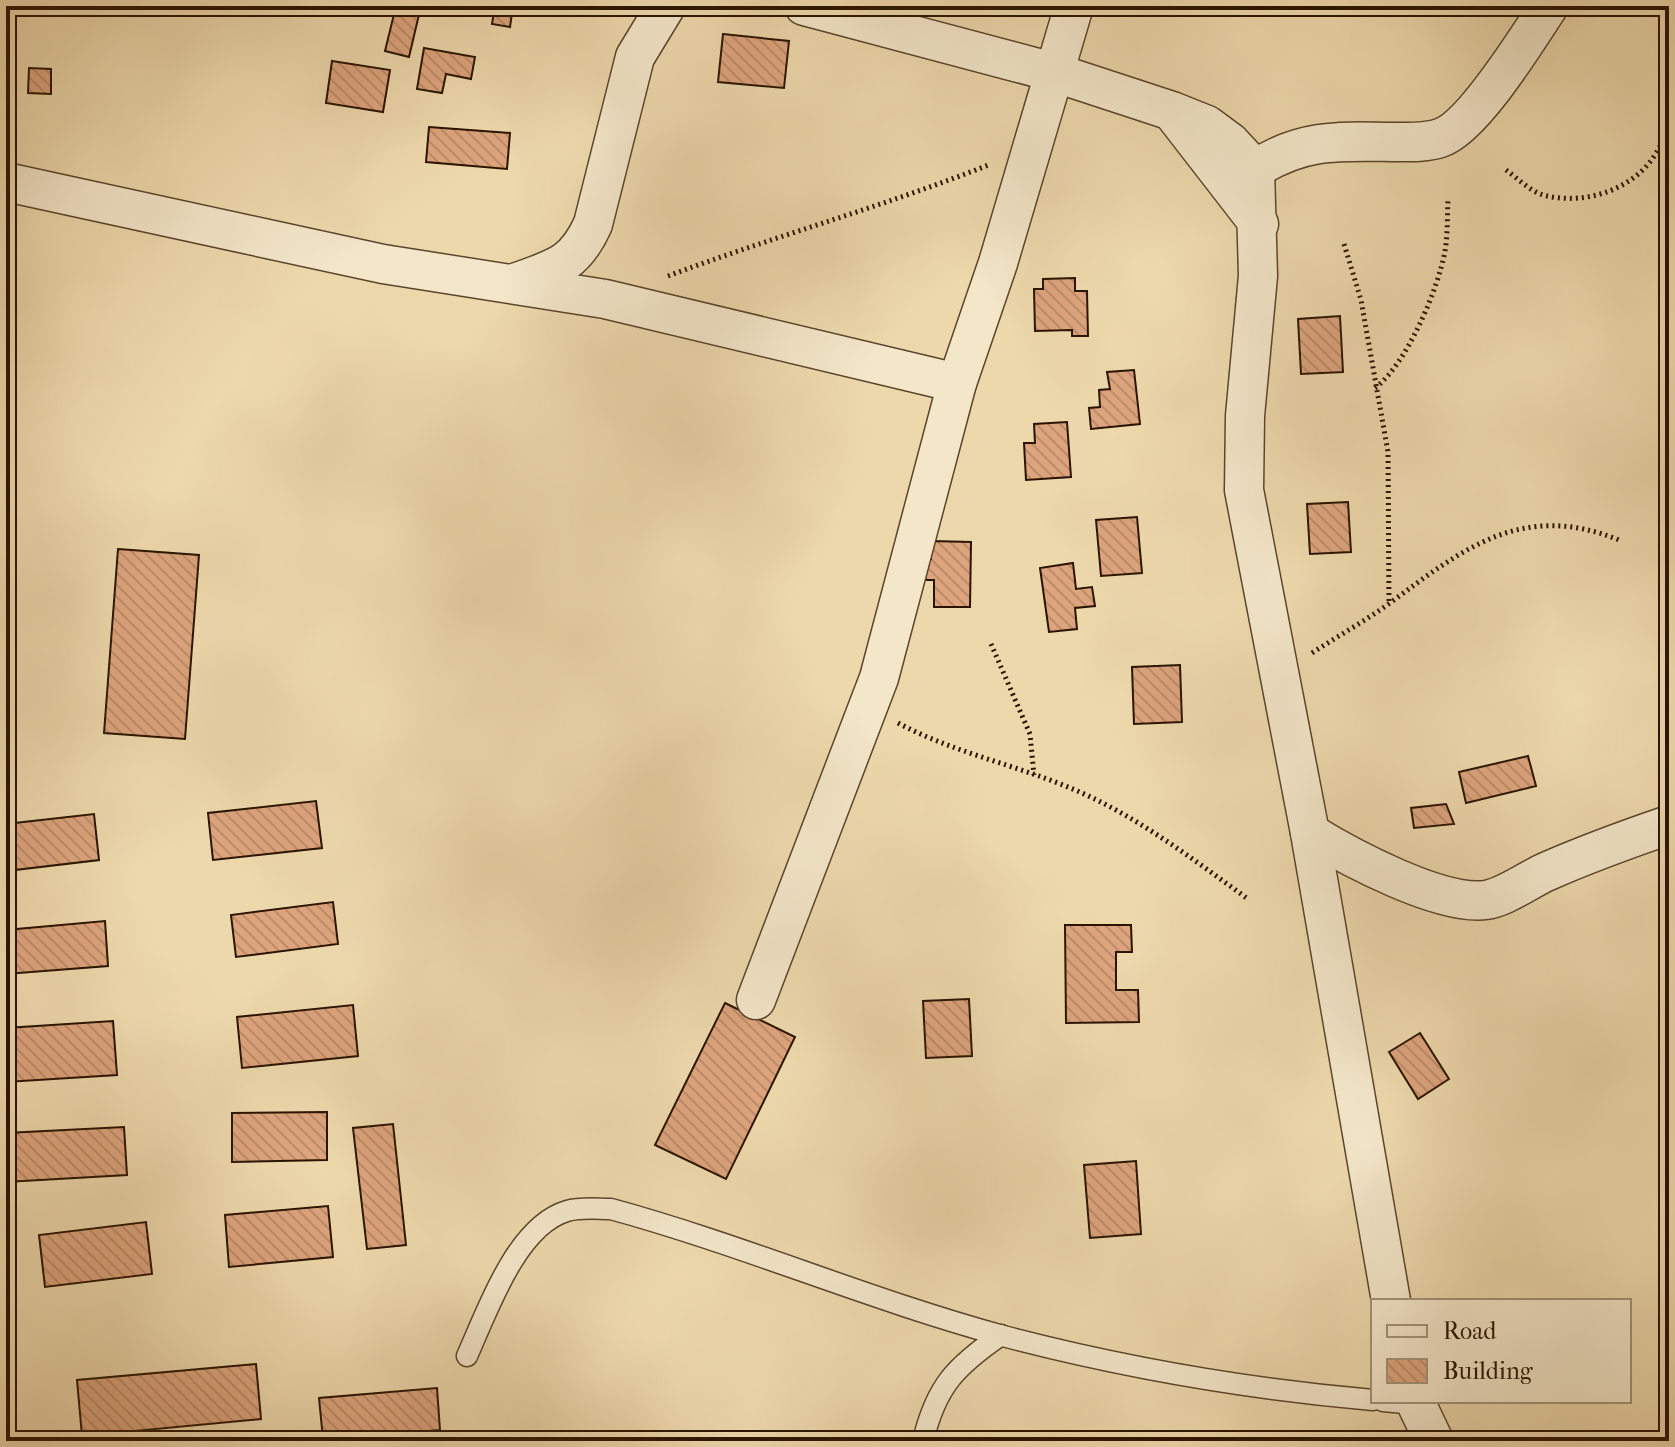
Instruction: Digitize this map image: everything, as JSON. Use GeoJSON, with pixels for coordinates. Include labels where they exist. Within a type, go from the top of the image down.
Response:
{"type":"FeatureCollection","features":[{"type":"Feature","properties":{"kind":"street"},"geometry":{"type":"LineString","coordinates":[[515,283],[560,267],[582,250],[593,224],[635,57],[666,6]]}},
{"type":"Feature","properties":{"kind":"street"},"geometry":{"type":"LineString","coordinates":[[804,6],[1053,72],[1172,111],[1207,125],[1230,142],[1255,169],[1259,224],[1244,441],[1244,490],[1281,673],[1391,1299]]}},
{"type":"Feature","properties":{"kind":"street"},"geometry":{"type":"LineString","coordinates":[[756,1000],[869,707],[891,640],[957,383],[998,263],[1029,149],[1074,6]]}},
{"type":"Feature","properties":{"kind":"street"},"geometry":{"type":"LineString","coordinates":[[1255,169],[1282,152],[1321,142],[1404,142],[1441,138],[1464,123],[1516,56],[1549,6]]}},
{"type":"Feature","properties":{"kind":"street"},"geometry":{"type":"LineString","coordinates":[[1172,111],[1259,224]]}},
{"type":"Feature","properties":{"kind":"street"},"geometry":{"type":"LineString","coordinates":[[6,182],[383,264],[605,299],[957,383]]}},
{"type":"Feature","properties":{"kind":"street"},"geometry":{"type":"LineString","coordinates":[[1310,833],[1349,857],[1383,872],[1458,899],[1488,900],[1548,871],[1669,825]]}},
{"type":"Feature","properties":{"kind":"street"},"geometry":{"type":"LineString","coordinates":[[1406,1403],[1434,1441]]}},
{"type":"Feature","properties":{"kind":"lane"},"geometry":{"type":"LineString","coordinates":[[467,1356],[505,1272],[532,1234],[564,1211],[611,1209],[660,1222],[1001,1335],[1138,1367],[1230,1384],[1371,1400]]}},
{"type":"Feature","properties":{"kind":"lane"},"geometry":{"type":"LineString","coordinates":[[923,1441],[931,1412],[946,1381],[961,1363],[1001,1335]]}},
{"type":"Feature","properties":{"kind":"path"},"geometry":{"type":"LineString","coordinates":[[1506,170],[1540,194],[1589,198],[1608,193],[1634,177],[1658,152],[1669,121]]}},
{"type":"Feature","properties":{"kind":"path"},"geometry":{"type":"LineString","coordinates":[[663,278],[765,240],[927,189],[1029,149]]}},
{"type":"Feature","properties":{"kind":"path"},"geometry":{"type":"LineString","coordinates":[[1375,388],[1390,377],[1400,362],[1436,284],[1445,250],[1448,200]]}},
{"type":"Feature","properties":{"kind":"path"},"geometry":{"type":"LineString","coordinates":[[1344,244],[1361,300],[1388,452],[1389,604]]}},
{"type":"Feature","properties":{"kind":"path"},"geometry":{"type":"LineString","coordinates":[[1281,673],[1389,604],[1456,553],[1527,526],[1564,525],[1592,529],[1619,540]]}},
{"type":"Feature","properties":{"kind":"path"},"geometry":{"type":"LineString","coordinates":[[991,644],[1030,734],[1034,775]]}},
{"type":"Feature","properties":{"kind":"path"},"geometry":{"type":"LineString","coordinates":[[869,707],[926,738],[1080,792],[1136,819],[1248,899]]}},
{"type":"Feature","properties":{"kind":"building"},"geometry":{"type":"Polygon","coordinates":[[[396,6],[421,6],[409,57],[385,51],[396,6]]]}},
{"type":"Feature","properties":{"kind":"building"},"geometry":{"type":"Polygon","coordinates":[[[495,6],[513,6],[510,27],[492,24],[495,6]]]}},
{"type":"Feature","properties":{"kind":"building"},"geometry":{"type":"Polygon","coordinates":[[[723,34],[789,41],[784,88],[718,82],[723,34]]]}},
{"type":"Feature","properties":{"kind":"building"},"geometry":{"type":"Polygon","coordinates":[[[424,48],[475,57],[471,79],[446,74],[442,93],[417,89],[424,48]]]}},
{"type":"Feature","properties":{"kind":"building"},"geometry":{"type":"Polygon","coordinates":[[[332,61],[390,70],[383,112],[326,103],[332,61]]]}},
{"type":"Feature","properties":{"kind":"building"},"geometry":{"type":"Polygon","coordinates":[[[29,68],[51,69],[51,94],[28,93],[29,68]]]}},
{"type":"Feature","properties":{"kind":"building"},"geometry":{"type":"Polygon","coordinates":[[[429,127],[510,133],[507,169],[426,162],[429,127]]]}},
{"type":"Feature","properties":{"kind":"building"},"geometry":{"type":"Polygon","coordinates":[[[1075,278],[1075,291],[1087,291],[1088,336],[1072,336],[1072,330],[1035,331],[1034,289],[1043,289],[1043,279],[1075,278]]]}},
{"type":"Feature","properties":{"kind":"building"},"geometry":{"type":"Polygon","coordinates":[[[1340,316],[1343,372],[1301,374],[1298,319],[1340,316]]]}},
{"type":"Feature","properties":{"kind":"building"},"geometry":{"type":"Polygon","coordinates":[[[1134,370],[1140,424],[1091,429],[1089,408],[1100,407],[1099,390],[1110,389],[1107,372],[1134,370]]]}},
{"type":"Feature","properties":{"kind":"building"},"geometry":{"type":"Polygon","coordinates":[[[1067,422],[1071,477],[1026,480],[1024,443],[1035,443],[1034,424],[1067,422]]]}},
{"type":"Feature","properties":{"kind":"building"},"geometry":{"type":"Polygon","coordinates":[[[1348,502],[1351,552],[1310,554],[1307,504],[1348,502]]]}},
{"type":"Feature","properties":{"kind":"building"},"geometry":{"type":"Polygon","coordinates":[[[1137,517],[1142,573],[1101,576],[1096,520],[1137,517]]]}},
{"type":"Feature","properties":{"kind":"building"},"geometry":{"type":"Polygon","coordinates":[[[931,541],[971,542],[970,607],[934,607],[934,580],[917,580],[917,559],[931,559],[931,541]]]}},
{"type":"Feature","properties":{"kind":"building"},"geometry":{"type":"Polygon","coordinates":[[[118,549],[199,555],[185,739],[104,733],[118,549]]]}},
{"type":"Feature","properties":{"kind":"building"},"geometry":{"type":"Polygon","coordinates":[[[1073,563],[1076,589],[1092,587],[1095,606],[1075,608],[1077,629],[1049,632],[1040,568],[1073,563]]]}},
{"type":"Feature","properties":{"kind":"building"},"geometry":{"type":"Polygon","coordinates":[[[1180,665],[1182,722],[1134,724],[1132,667],[1180,665]]]}},
{"type":"Feature","properties":{"kind":"building"},"geometry":{"type":"Polygon","coordinates":[[[1528,756],[1536,786],[1466,803],[1459,772],[1528,756]]]}},
{"type":"Feature","properties":{"kind":"building"},"geometry":{"type":"Polygon","coordinates":[[[316,801],[322,848],[213,860],[208,813],[316,801]]]}},
{"type":"Feature","properties":{"kind":"building"},"geometry":{"type":"Polygon","coordinates":[[[1446,804],[1454,824],[1414,828],[1411,808],[1446,804]]]}},
{"type":"Feature","properties":{"kind":"building"},"geometry":{"type":"Polygon","coordinates":[[[94,814],[99,860],[6,871],[6,824],[94,814]]]}},
{"type":"Feature","properties":{"kind":"building"},"geometry":{"type":"Polygon","coordinates":[[[333,902],[338,944],[236,957],[231,915],[333,902]]]}},
{"type":"Feature","properties":{"kind":"building"},"geometry":{"type":"Polygon","coordinates":[[[105,921],[108,966],[6,974],[6,930],[105,921]]]}},
{"type":"Feature","properties":{"kind":"building"},"geometry":{"type":"Polygon","coordinates":[[[1065,925],[1131,925],[1132,952],[1116,952],[1116,990],[1138,990],[1139,1022],[1066,1023],[1065,925]]]}},
{"type":"Feature","properties":{"kind":"building"},"geometry":{"type":"Polygon","coordinates":[[[969,999],[972,1056],[926,1058],[923,1001],[969,999]]]}},
{"type":"Feature","properties":{"kind":"building"},"geometry":{"type":"Polygon","coordinates":[[[725,1003],[795,1037],[726,1179],[655,1145],[725,1003]]]}},
{"type":"Feature","properties":{"kind":"building"},"geometry":{"type":"Polygon","coordinates":[[[353,1005],[358,1056],[242,1068],[237,1017],[353,1005]]]}},
{"type":"Feature","properties":{"kind":"building"},"geometry":{"type":"Polygon","coordinates":[[[113,1021],[117,1075],[6,1082],[6,1028],[113,1021]]]}},
{"type":"Feature","properties":{"kind":"building"},"geometry":{"type":"Polygon","coordinates":[[[1420,1033],[1449,1079],[1418,1099],[1389,1052],[1420,1033]]]}},
{"type":"Feature","properties":{"kind":"building"},"geometry":{"type":"Polygon","coordinates":[[[327,1112],[327,1160],[232,1162],[232,1113],[327,1112]]]}},
{"type":"Feature","properties":{"kind":"building"},"geometry":{"type":"Polygon","coordinates":[[[393,1124],[406,1245],[367,1249],[353,1128],[393,1124]]]}},
{"type":"Feature","properties":{"kind":"building"},"geometry":{"type":"Polygon","coordinates":[[[124,1127],[127,1175],[6,1182],[6,1133],[124,1127]]]}},
{"type":"Feature","properties":{"kind":"building"},"geometry":{"type":"Polygon","coordinates":[[[1136,1161],[1141,1234],[1090,1238],[1084,1165],[1136,1161]]]}},
{"type":"Feature","properties":{"kind":"building"},"geometry":{"type":"Polygon","coordinates":[[[328,1206],[333,1257],[229,1267],[225,1215],[328,1206]]]}},
{"type":"Feature","properties":{"kind":"building"},"geometry":{"type":"Polygon","coordinates":[[[146,1222],[152,1274],[45,1287],[39,1235],[146,1222]]]}},
{"type":"Feature","properties":{"kind":"building"},"geometry":{"type":"Polygon","coordinates":[[[256,1364],[261,1419],[82,1436],[77,1380],[256,1364]]]}},
{"type":"Feature","properties":{"kind":"building"},"geometry":{"type":"Polygon","coordinates":[[[437,1388],[440,1430],[417,1432],[418,1441],[396,1441],[395,1433],[323,1439],[319,1398],[437,1388]]]}}]}
